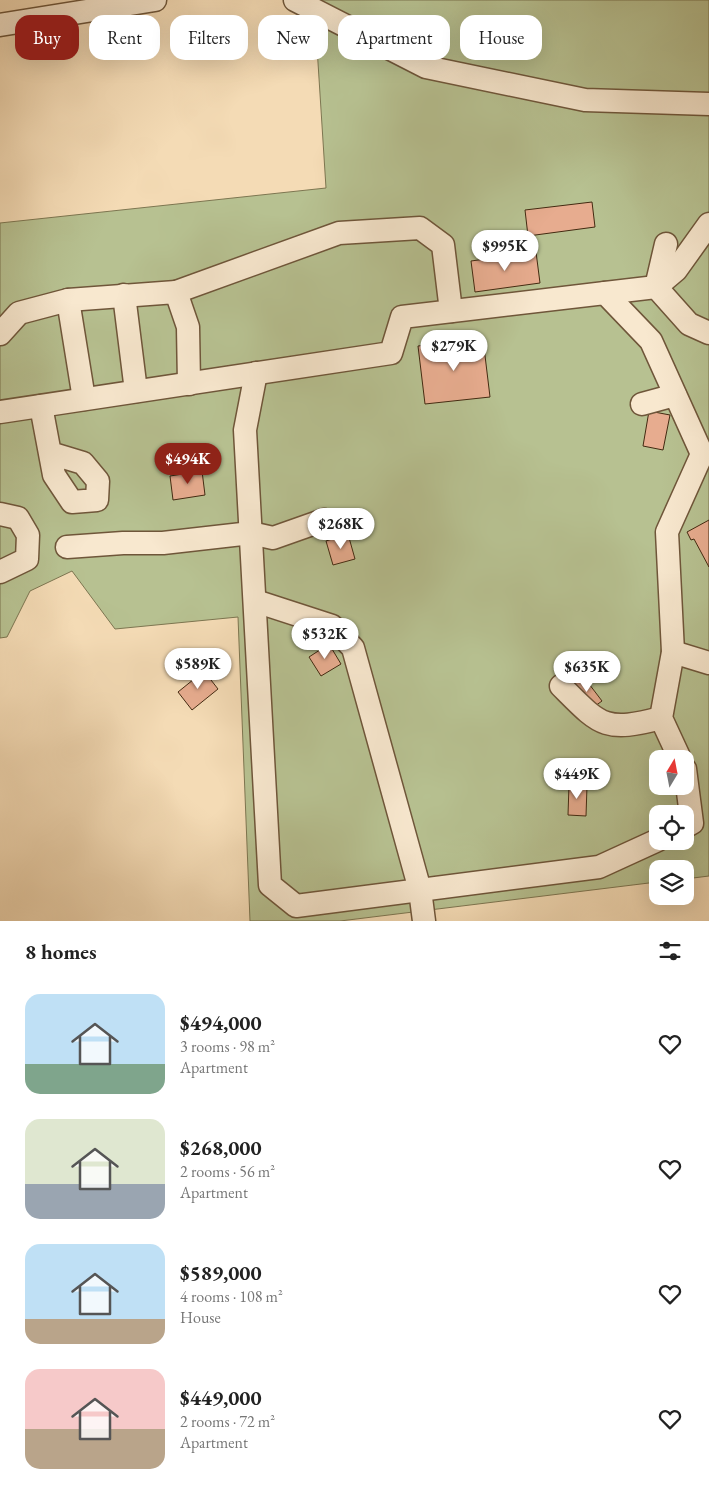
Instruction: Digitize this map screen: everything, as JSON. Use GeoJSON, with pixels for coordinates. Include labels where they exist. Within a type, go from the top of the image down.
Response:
{"type":"FeatureCollection","features":[{"type":"Feature","properties":{"kind":"lane"},"geometry":{"type":"LineString","coordinates":[[0,25],[155,0]]}},
{"type":"Feature","properties":{"kind":"lane"},"geometry":{"type":"LineString","coordinates":[[295,0],[426,67],[586,100],[709,104]]}},
{"type":"Feature","properties":{"kind":"lane"},"geometry":{"type":"LineString","coordinates":[[0,412],[391,353],[402,317],[656,287],[676,270],[709,224]]}},
{"type":"Feature","properties":{"kind":"lane"},"geometry":{"type":"LineString","coordinates":[[0,334],[19,313],[68,300],[176,292],[339,233],[420,228],[442,245],[447,264],[451,311]]}},
{"type":"Feature","properties":{"kind":"lane"},"geometry":{"type":"LineString","coordinates":[[656,287],[666,244]]}},
{"type":"Feature","properties":{"kind":"lane"},"geometry":{"type":"LineString","coordinates":[[656,287],[688,324],[709,334]]}},
{"type":"Feature","properties":{"kind":"lane"},"geometry":{"type":"LineString","coordinates":[[176,292],[188,327],[190,384]]}},
{"type":"Feature","properties":{"kind":"lane"},"geometry":{"type":"LineString","coordinates":[[605,293],[651,341],[675,396],[705,454],[667,532],[674,652],[660,718],[676,750]]}},
{"type":"Feature","properties":{"kind":"lane"},"geometry":{"type":"LineString","coordinates":[[124,295],[136,391]]}},
{"type":"Feature","properties":{"kind":"lane"},"geometry":{"type":"LineString","coordinates":[[68,300],[84,399]]}},
{"type":"Feature","properties":{"kind":"lane"},"geometry":{"type":"LineString","coordinates":[[256,374],[245,430],[270,886],[296,906],[599,867],[649,844]]}},
{"type":"Feature","properties":{"kind":"lane"},"geometry":{"type":"LineString","coordinates":[[642,404],[675,396]]}},
{"type":"Feature","properties":{"kind":"lane"},"geometry":{"type":"LineString","coordinates":[[41,406],[50,452]]}},
{"type":"Feature","properties":{"kind":"lane"},"geometry":{"type":"LineString","coordinates":[[0,514],[18,518],[28,535],[27,559],[0,572]]}},
{"type":"Feature","properties":{"kind":"lane"},"geometry":{"type":"LineString","coordinates":[[67,548],[123,543],[163,543],[251,533],[273,538],[324,520]]}},
{"type":"Feature","properties":{"kind":"lane"},"geometry":{"type":"LineString","coordinates":[[255,600],[332,626],[353,648],[420,890],[424,921]]}},
{"type":"Feature","properties":{"kind":"lane"},"geometry":{"type":"LineString","coordinates":[[674,652],[709,663]]}},
{"type":"Feature","properties":{"kind":"lane"},"geometry":{"type":"LineString","coordinates":[[562,686],[593,718],[611,724],[630,726],[660,718]]}},
{"type":"Feature","properties":{"kind":"lane"},"geometry":{"type":"LineString","coordinates":[[689,795],[695,827]]}},
{"type":"Feature","properties":{"kind":"green space"},"geometry":{"type":"Polygon","coordinates":[[[314,0],[709,0],[709,876],[694,878],[694,860],[649,860],[649,883],[340,921],[250,921],[238,617],[115,629],[72,571],[30,591],[7,637],[0,638],[0,223],[326,188],[318,60],[328,60],[328,15],[315,15],[314,0]]]}},
{"type":"Feature","properties":{"kind":"building"},"geometry":{"type":"Polygon","coordinates":[[[592,202],[595,227],[528,236],[525,210],[592,202]]]}},
{"type":"Feature","properties":{"kind":"building"},"geometry":{"type":"Polygon","coordinates":[[[536,252],[540,283],[475,292],[471,261],[536,252]]]}},
{"type":"Feature","properties":{"kind":"building"},"geometry":{"type":"Polygon","coordinates":[[[483,339],[490,397],[425,404],[418,346],[483,339]]]}},
{"type":"Feature","properties":{"kind":"building"},"geometry":{"type":"Polygon","coordinates":[[[649,411],[670,415],[663,450],[643,446],[649,411]]]}},
{"type":"Feature","properties":{"kind":"building"},"geometry":{"type":"Polygon","coordinates":[[[202,471],[205,495],[173,500],[170,476],[202,471]]]}},
{"type":"Feature","properties":{"kind":"building"},"geometry":{"type":"Polygon","coordinates":[[[709,520],[709,567],[694,539],[691,540],[687,532],[709,520]]]}},
{"type":"Feature","properties":{"kind":"building"},"geometry":{"type":"Polygon","coordinates":[[[348,534],[355,559],[333,565],[326,541],[348,534]]]}},
{"type":"Feature","properties":{"kind":"building"},"geometry":{"type":"Polygon","coordinates":[[[329,644],[341,664],[321,676],[309,657],[329,644]]]}},
{"type":"Feature","properties":{"kind":"building"},"geometry":{"type":"Polygon","coordinates":[[[204,671],[218,689],[192,710],[178,692],[204,671]]]}},
{"type":"Feature","properties":{"kind":"building"},"geometry":{"type":"Polygon","coordinates":[[[583,676],[602,701],[591,709],[572,685],[583,676]]]}},
{"type":"Feature","properties":{"kind":"building"},"geometry":{"type":"Polygon","coordinates":[[[569,785],[587,786],[586,816],[568,815],[569,785]]]}}]}
